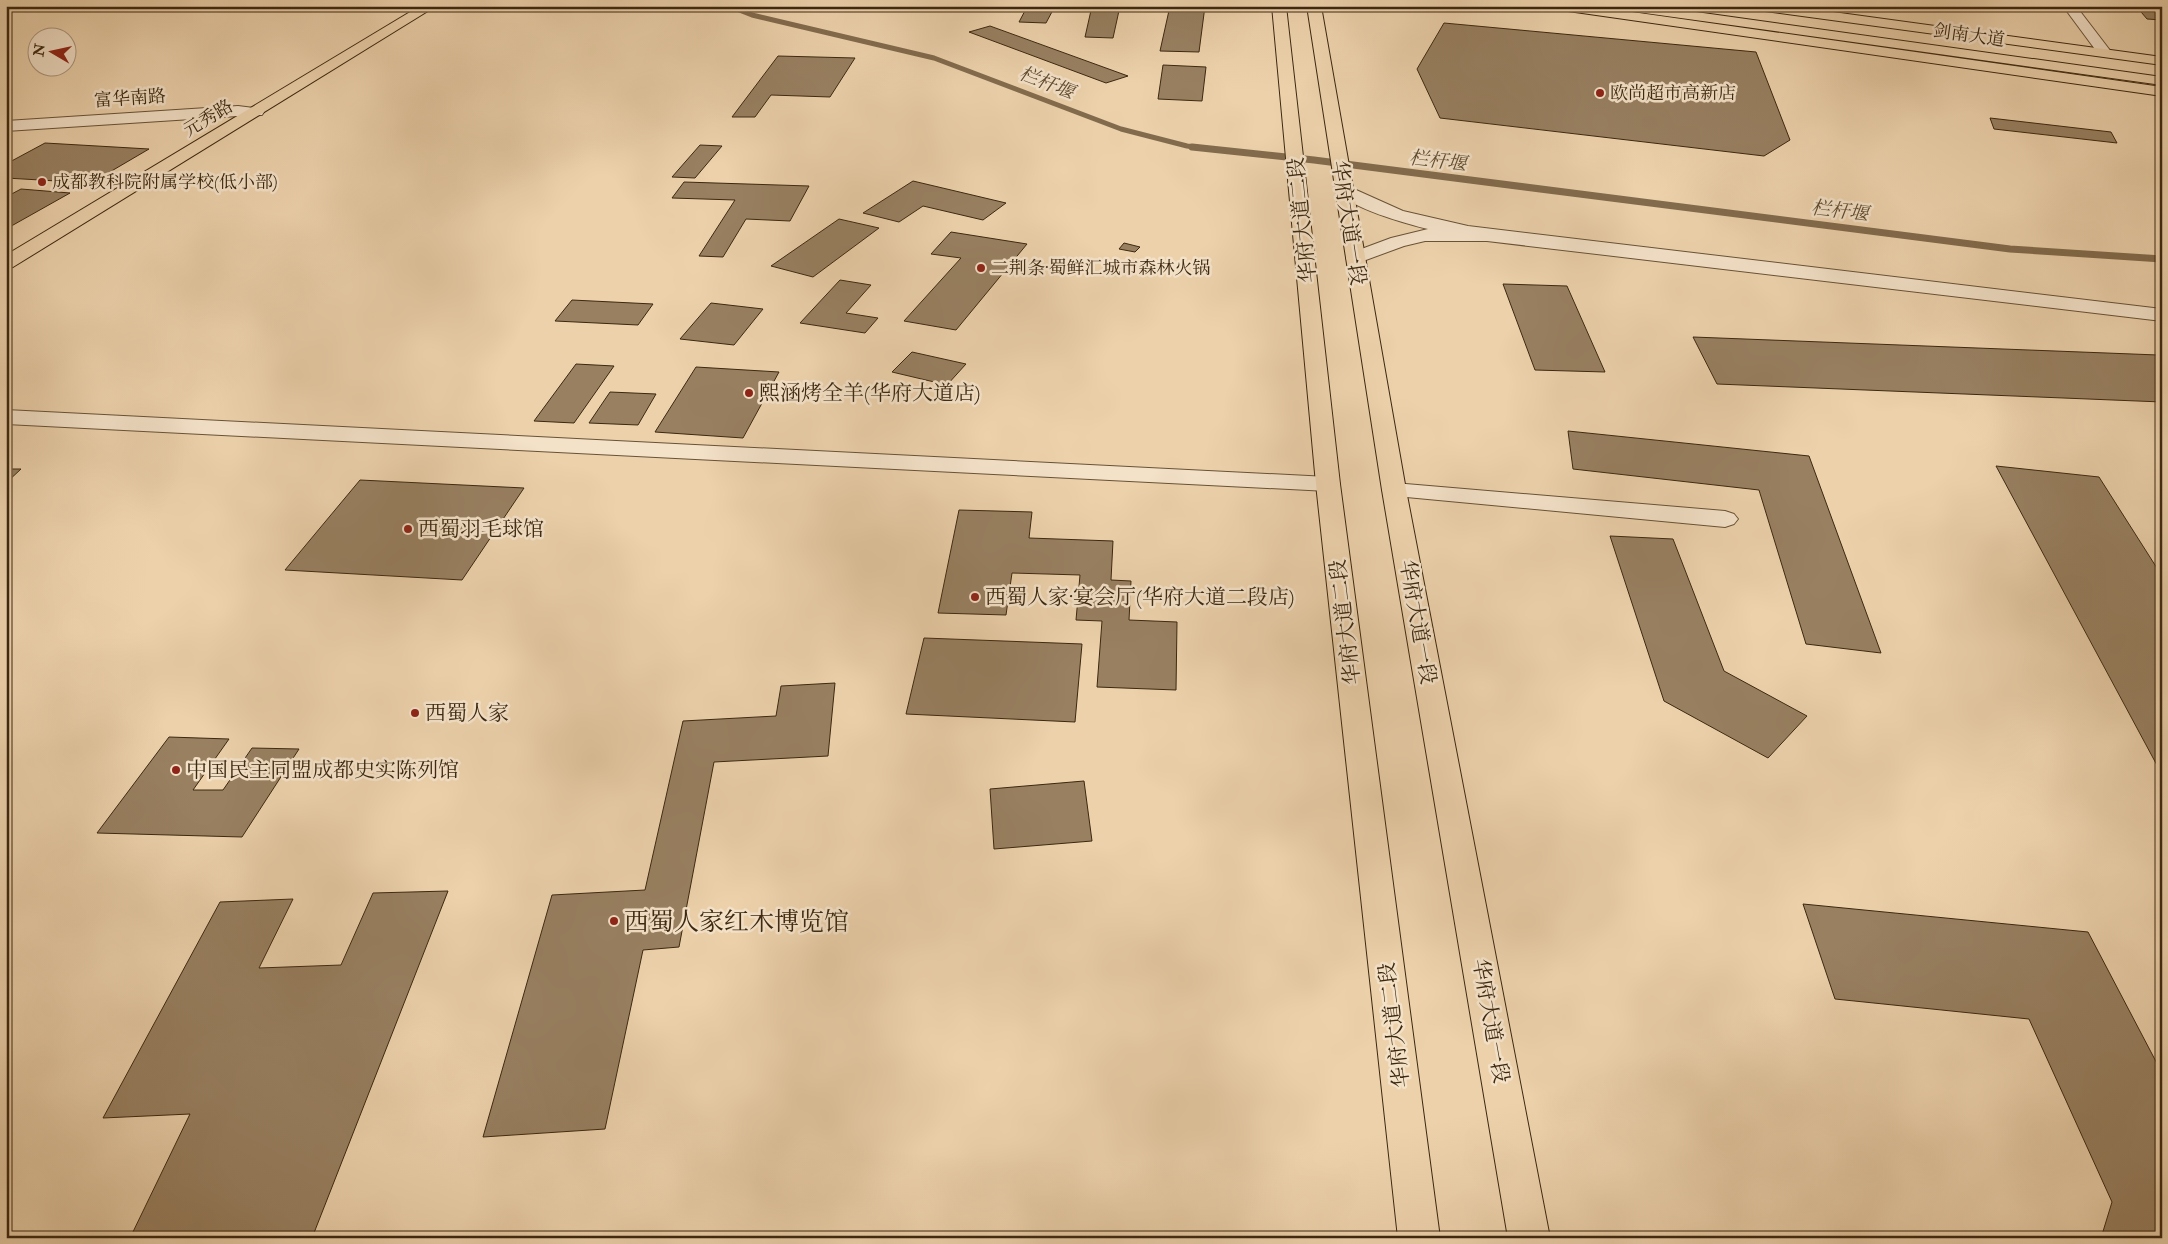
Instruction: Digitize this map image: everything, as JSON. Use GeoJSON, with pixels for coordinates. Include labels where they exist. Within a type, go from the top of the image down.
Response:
{"type":"FeatureCollection","features":[{"type":"Feature","properties":{"kind":"main road","name":"元秀路"},"geometry":{"type":"LineString","coordinates":[[6,249],[414,6]]}},
{"type":"Feature","properties":{"kind":"main road","name":"元秀路"},"geometry":{"type":"LineString","coordinates":[[6,263],[430,6]]}},
{"type":"Feature","properties":{"kind":"main road","name":"华府大道二段"},"geometry":{"type":"LineString","coordinates":[[1279,6],[1328,484],[1419,1238]]}},
{"type":"Feature","properties":{"kind":"main road","name":"华府大道一段"},"geometry":{"type":"LineString","coordinates":[[1314,6],[1394,490],[1492,1020],[1528,1238]]}},
{"type":"Feature","properties":{"kind":"main road"},"geometry":{"type":"LineString","coordinates":[[1561,6],[2162,92]]}},
{"type":"Feature","properties":{"kind":"main road","name":"剑南大道"},"geometry":{"type":"LineString","coordinates":[[1623,6],[2162,81]]}},
{"type":"Feature","properties":{"kind":"main road","name":"剑南大道"},"geometry":{"type":"LineString","coordinates":[[1696,6],[2162,70]]}},
{"type":"Feature","properties":{"kind":"main road"},"geometry":{"type":"LineString","coordinates":[[1758,6],[2162,61]]}},
{"type":"Feature","properties":{"kind":"main road"},"geometry":{"type":"LineString","coordinates":[[1952,41],[2105,54]]}},
{"type":"Feature","properties":{"kind":"main road"},"geometry":{"type":"LineString","coordinates":[[1982,56],[2128,88]]}},
{"type":"Feature","properties":{"kind":"street"},"geometry":{"type":"LineString","coordinates":[[2069,6],[2105,54]]}},
{"type":"Feature","properties":{"kind":"street","name":"富华南路"},"geometry":{"type":"LineString","coordinates":[[6,126],[238,111],[256,112]]}},
{"type":"Feature","properties":{"kind":"street"},"geometry":{"type":"LineString","coordinates":[[1342,173],[1358,198],[1394,214],[1427,225],[1486,235],[2162,315]]}},
{"type":"Feature","properties":{"kind":"street"},"geometry":{"type":"LineString","coordinates":[[1355,258],[1401,240],[1449,234],[1486,235]]}},
{"type":"Feature","properties":{"kind":"street"},"geometry":{"type":"LineString","coordinates":[[6,417],[1328,484]]}},
{"type":"Feature","properties":{"kind":"street"},"geometry":{"type":"LineString","coordinates":[[1394,490],[1725,519]]}},
{"type":"Feature","properties":{"kind":"building"},"geometry":{"type":"Polygon","coordinates":[[[1092,6],[1120,6],[1113,38],[1085,37],[1092,6]]]}},
{"type":"Feature","properties":{"kind":"building"},"geometry":{"type":"Polygon","coordinates":[[[1170,6],[1205,6],[1199,52],[1160,51],[1170,6]]]}},
{"type":"Feature","properties":{"kind":"building"},"geometry":{"type":"Polygon","coordinates":[[[2136,6],[2162,6],[2162,20],[2147,19],[2136,6]]]}},
{"type":"Feature","properties":{"kind":"building"},"geometry":{"type":"Polygon","coordinates":[[[1027,7],[1054,8],[1046,23],[1019,22],[1027,7]]]}},
{"type":"Feature","properties":{"kind":"building","name":"欧尚超市高新店"},"geometry":{"type":"Polygon","coordinates":[[[1444,23],[1756,52],[1790,140],[1764,156],[1440,118],[1417,69],[1444,23]]]}},
{"type":"Feature","properties":{"kind":"building"},"geometry":{"type":"Polygon","coordinates":[[[990,26],[1128,76],[1106,83],[969,32],[990,26]]]}},
{"type":"Feature","properties":{"kind":"building"},"geometry":{"type":"Polygon","coordinates":[[[778,56],[855,58],[830,97],[771,95],[755,117],[732,117],[778,56]]]}},
{"type":"Feature","properties":{"kind":"building"},"geometry":{"type":"Polygon","coordinates":[[[1163,65],[1206,67],[1202,101],[1158,99],[1163,65]]]}},
{"type":"Feature","properties":{"kind":"building"},"geometry":{"type":"Polygon","coordinates":[[[1990,118],[2111,132],[2117,143],[1994,129],[1990,118]]]}},
{"type":"Feature","properties":{"kind":"building"},"geometry":{"type":"Polygon","coordinates":[[[45,143],[149,149],[91,183],[6,178],[6,164],[45,143]]]}},
{"type":"Feature","properties":{"kind":"building"},"geometry":{"type":"Polygon","coordinates":[[[700,145],[722,146],[695,178],[672,177],[700,145]]]}},
{"type":"Feature","properties":{"kind":"building"},"geometry":{"type":"Polygon","coordinates":[[[913,181],[1006,203],[983,220],[923,206],[899,222],[863,213],[913,181]]]}},
{"type":"Feature","properties":{"kind":"building"},"geometry":{"type":"Polygon","coordinates":[[[684,182],[809,186],[790,221],[746,219],[723,257],[699,256],[735,200],[672,198],[684,182]]]}},
{"type":"Feature","properties":{"kind":"building"},"geometry":{"type":"Polygon","coordinates":[[[21,189],[70,193],[6,229],[6,197],[21,189]]]}},
{"type":"Feature","properties":{"kind":"building"},"geometry":{"type":"Polygon","coordinates":[[[839,219],[879,228],[813,277],[771,266],[839,219]]]}},
{"type":"Feature","properties":{"kind":"building"},"geometry":{"type":"Polygon","coordinates":[[[951,232],[1027,244],[956,330],[904,321],[961,258],[931,254],[951,232]]]}},
{"type":"Feature","properties":{"kind":"building"},"geometry":{"type":"Polygon","coordinates":[[[1124,243],[1140,247],[1135,252],[1119,249],[1124,243]]]}},
{"type":"Feature","properties":{"kind":"building"},"geometry":{"type":"Polygon","coordinates":[[[840,280],[871,285],[846,313],[878,318],[865,333],[800,323],[840,280]]]}},
{"type":"Feature","properties":{"kind":"building"},"geometry":{"type":"Polygon","coordinates":[[[1503,284],[1567,286],[1605,372],[1535,370],[1503,284]]]}},
{"type":"Feature","properties":{"kind":"building"},"geometry":{"type":"Polygon","coordinates":[[[572,300],[653,304],[638,325],[555,321],[572,300]]]}},
{"type":"Feature","properties":{"kind":"building"},"geometry":{"type":"Polygon","coordinates":[[[711,303],[763,309],[734,345],[680,339],[711,303]]]}},
{"type":"Feature","properties":{"kind":"building"},"geometry":{"type":"Polygon","coordinates":[[[1693,337],[2158,355],[2162,359],[2162,402],[1717,384],[1693,337]]]}},
{"type":"Feature","properties":{"kind":"building"},"geometry":{"type":"Polygon","coordinates":[[[912,352],[966,364],[947,385],[892,372],[912,352]]]}},
{"type":"Feature","properties":{"kind":"building"},"geometry":{"type":"Polygon","coordinates":[[[576,364],[614,366],[574,423],[534,421],[576,364]]]}},
{"type":"Feature","properties":{"kind":"building"},"geometry":{"type":"Polygon","coordinates":[[[696,367],[779,372],[743,438],[655,432],[696,367]]]}},
{"type":"Feature","properties":{"kind":"building"},"geometry":{"type":"Polygon","coordinates":[[[610,392],[656,394],[638,425],[589,423],[610,392]]]}},
{"type":"Feature","properties":{"kind":"building"},"geometry":{"type":"Polygon","coordinates":[[[1568,431],[1809,456],[1881,653],[1806,644],[1759,490],[1573,469],[1568,431]]]}},
{"type":"Feature","properties":{"kind":"building"},"geometry":{"type":"Polygon","coordinates":[[[1996,466],[2099,477],[2162,576],[2162,770],[2159,769],[1996,466]]]}},
{"type":"Feature","properties":{"kind":"building"},"geometry":{"type":"Polygon","coordinates":[[[6,469],[21,469],[6,483],[6,469]]]}},
{"type":"Feature","properties":{"kind":"building","name":"西蜀羽毛球馆"},"geometry":{"type":"Polygon","coordinates":[[[360,480],[524,488],[462,580],[285,570],[360,480]]]}},
{"type":"Feature","properties":{"kind":"building","name":"西蜀人家·宴会厅(华府大道二段店)"},"geometry":{"type":"Polygon","coordinates":[[[959,510],[1032,512],[1029,538],[1113,541],[1111,580],[1131,581],[1129,620],[1177,622],[1176,690],[1097,687],[1102,621],[1076,620],[1080,575],[1012,573],[1006,615],[938,613],[959,510]]]}},
{"type":"Feature","properties":{"kind":"building"},"geometry":{"type":"Polygon","coordinates":[[[1610,536],[1673,539],[1724,671],[1807,716],[1768,758],[1664,701],[1610,536]]]}},
{"type":"Feature","properties":{"kind":"building"},"geometry":{"type":"Polygon","coordinates":[[[924,638],[1082,644],[1075,722],[906,714],[924,638]]]}},
{"type":"Feature","properties":{"kind":"building","name":"西蜀人家红木博览馆"},"geometry":{"type":"Polygon","coordinates":[[[835,683],[828,756],[714,762],[679,947],[643,950],[605,1129],[483,1137],[552,895],[645,890],[683,721],[776,716],[781,686],[835,683]]]}},
{"type":"Feature","properties":{"kind":"building","name":"中国民主同盟成都史实陈列馆"},"geometry":{"type":"Polygon","coordinates":[[[169,737],[229,739],[193,790],[223,790],[252,748],[299,749],[242,837],[97,833],[169,737]]]}},
{"type":"Feature","properties":{"kind":"building"},"geometry":{"type":"Polygon","coordinates":[[[1084,781],[1092,841],[994,849],[990,789],[1084,781]]]}},
{"type":"Feature","properties":{"kind":"building"},"geometry":{"type":"Polygon","coordinates":[[[448,891],[312,1238],[130,1238],[190,1114],[103,1118],[220,902],[293,899],[259,968],[341,965],[373,893],[448,891]]]}},
{"type":"Feature","properties":{"kind":"building"},"geometry":{"type":"Polygon","coordinates":[[[1803,904],[2088,932],[2162,1073],[2162,1238],[2101,1238],[2112,1202],[2029,1019],[1835,999],[1803,904]]]}},
{"type":"Feature","properties":{"kind":"waterway","name":"栏杆堰"},"geometry":{"type":"LineString","coordinates":[[729,6],[752,15],[934,58],[1121,129],[1187,146],[1203,148]]}},
{"type":"Feature","properties":{"kind":"waterway","name":"栏杆堰"},"geometry":{"type":"LineString","coordinates":[[1192,147],[1314,160],[2010,249],[2162,259]]}},
{"type":"Feature","properties":{"kind":"place","name":"欧尚超市高新店"},"geometry":{"type":"Point","coordinates":[1600,93]}},
{"type":"Feature","properties":{"kind":"place","name":"成都教科院附属学校(低小部)"},"geometry":{"type":"Point","coordinates":[42,182]}},
{"type":"Feature","properties":{"kind":"place","name":"二荆条·蜀鲜汇城市森林火锅"},"geometry":{"type":"Point","coordinates":[981,268]}},
{"type":"Feature","properties":{"kind":"place","name":"熙涵烤全羊(华府大道店)"},"geometry":{"type":"Point","coordinates":[749,393]}},
{"type":"Feature","properties":{"kind":"place","name":"西蜀羽毛球馆"},"geometry":{"type":"Point","coordinates":[408,529]}},
{"type":"Feature","properties":{"kind":"place","name":"西蜀人家·宴会厅(华府大道二段店)"},"geometry":{"type":"Point","coordinates":[975,597]}},
{"type":"Feature","properties":{"kind":"place","name":"西蜀人家"},"geometry":{"type":"Point","coordinates":[415,713]}},
{"type":"Feature","properties":{"kind":"place","name":"中国民主同盟成都史实陈列馆"},"geometry":{"type":"Point","coordinates":[176,770]}},
{"type":"Feature","properties":{"kind":"place","name":"西蜀人家红木博览馆"},"geometry":{"type":"Point","coordinates":[614,921]}}]}
